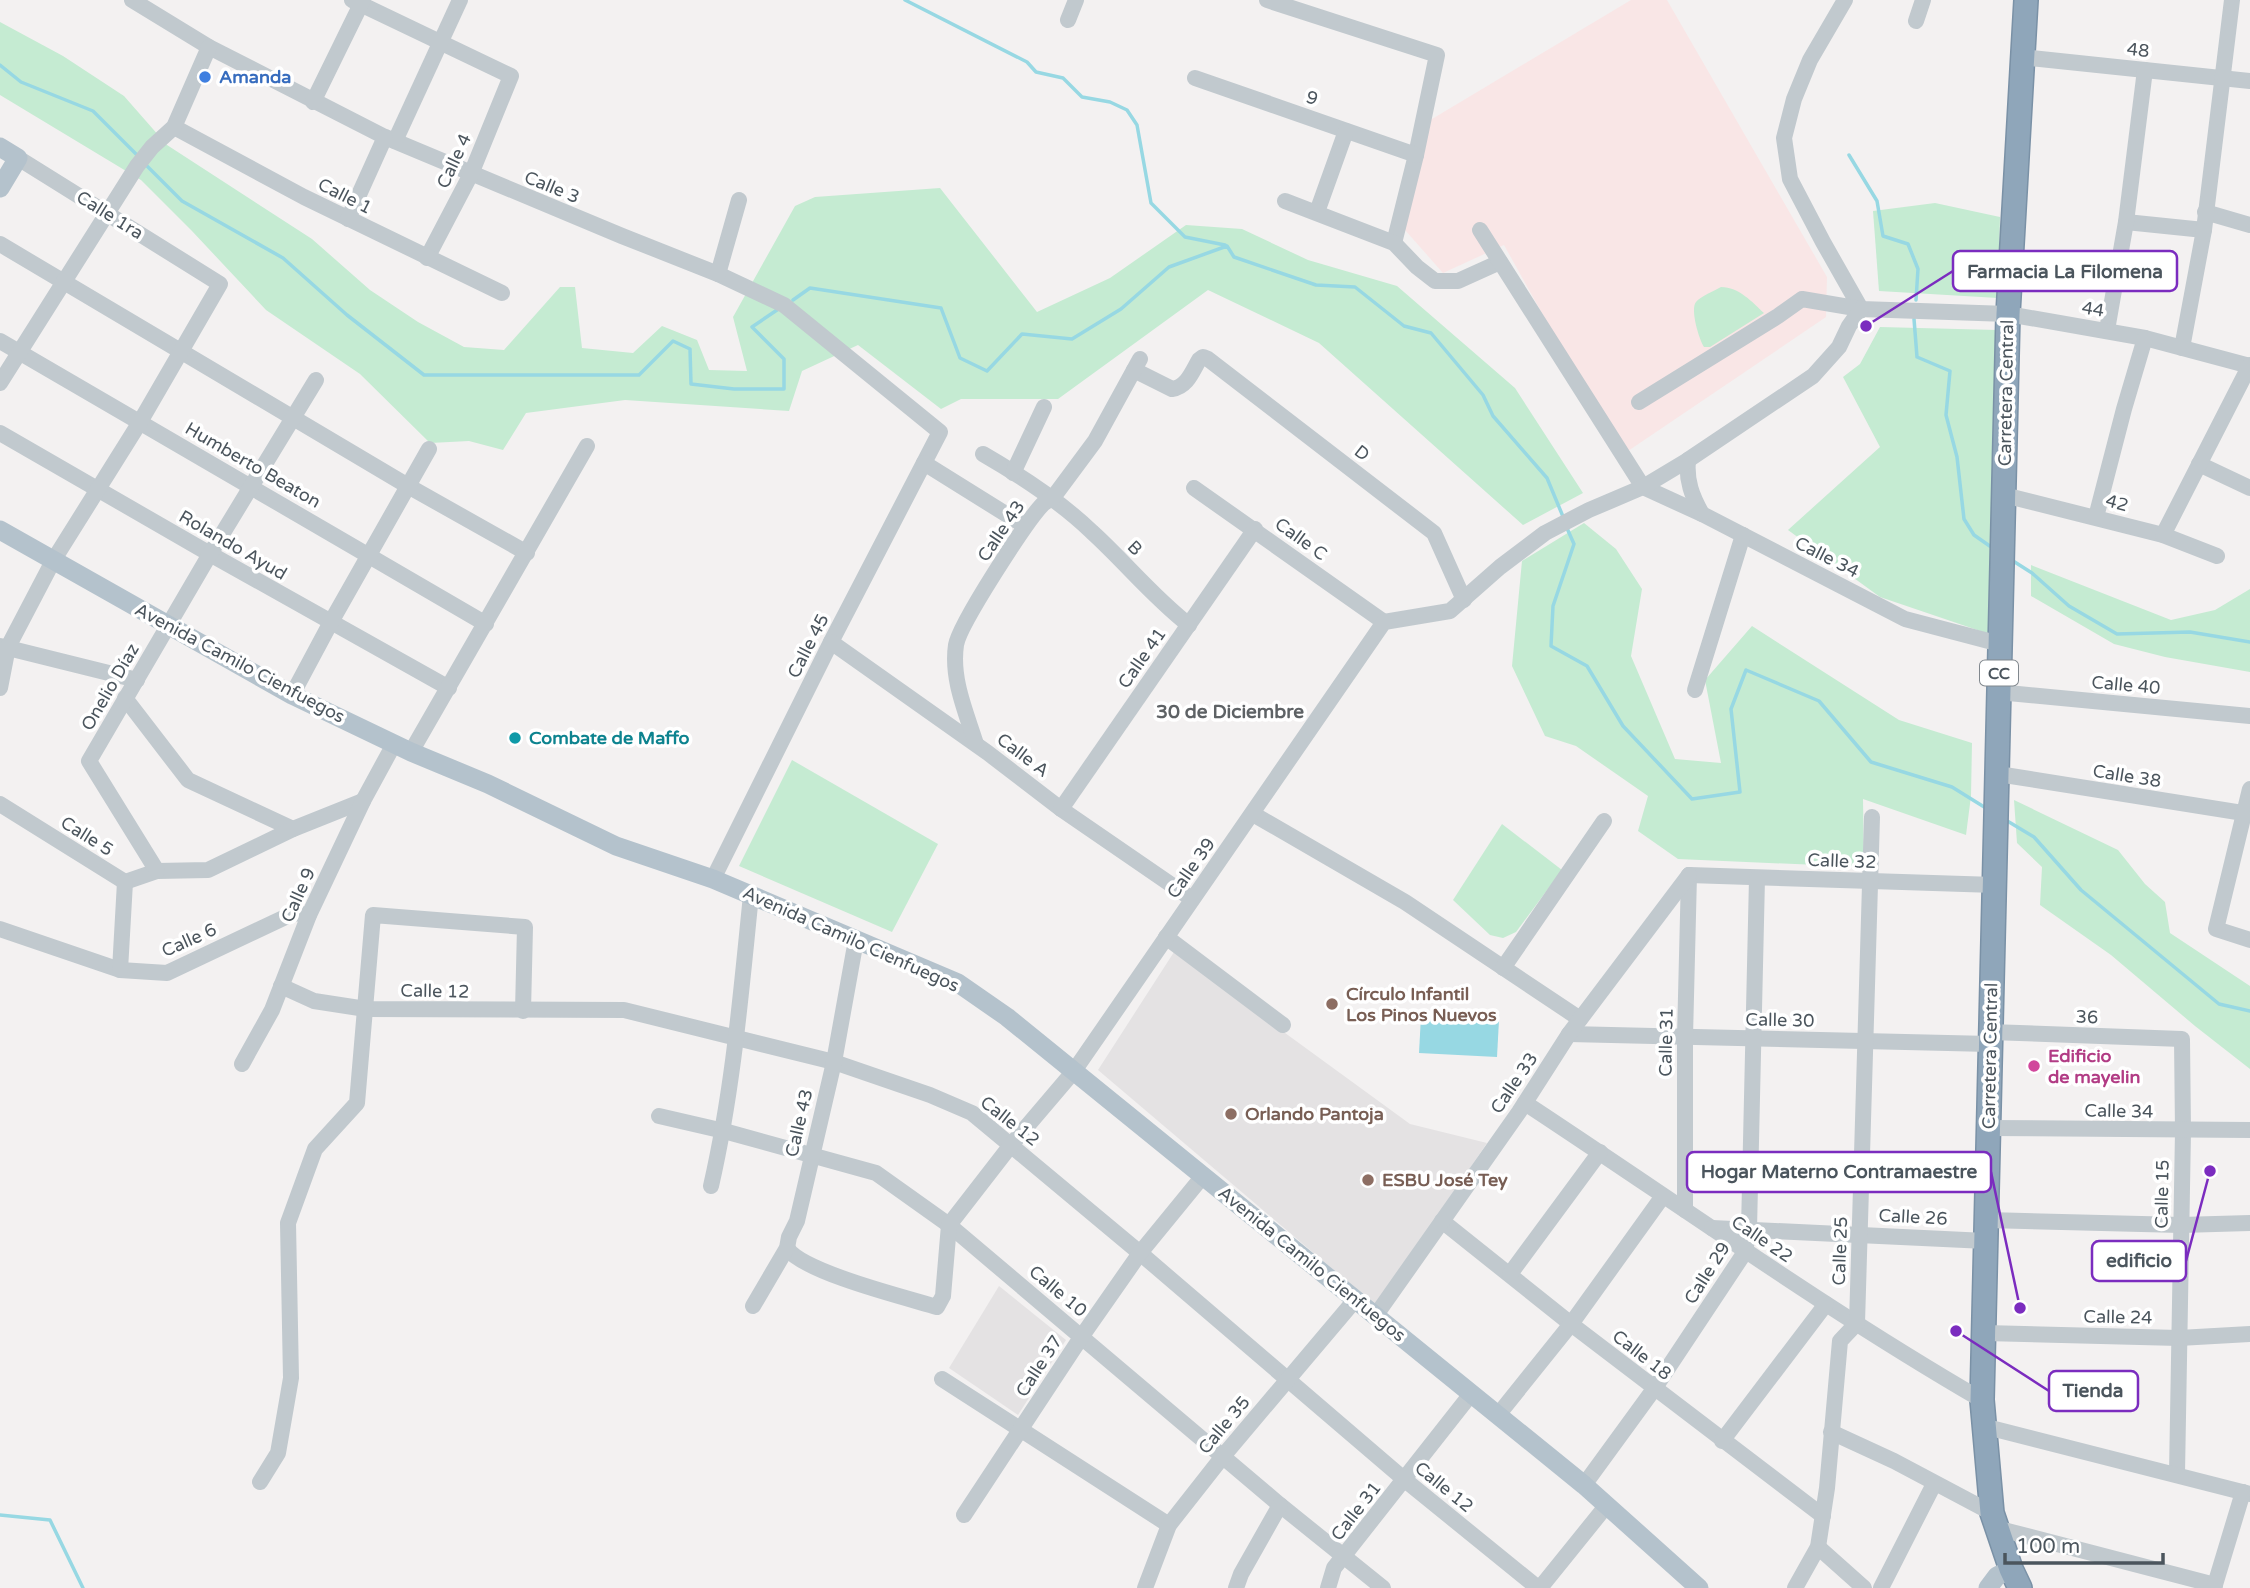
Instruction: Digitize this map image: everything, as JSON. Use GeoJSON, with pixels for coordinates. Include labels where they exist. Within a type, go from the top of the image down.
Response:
{"type":"FeatureCollection","features":[{"type":"Feature","properties":{"kind":"highway","name":"Carretera Central"},"geometry":{"type":"LineString","coordinates":[[2016,1578],[1994,1520],[1982,1400],[2008,314],[2026,0]]}},
{"type":"Feature","properties":{"kind":"main road","name":"Calle 1ra"},"geometry":{"type":"LineString","coordinates":[[0,147],[18,158]]}},
{"type":"Feature","properties":{"kind":"main road"},"geometry":{"type":"LineString","coordinates":[[0,188],[18,158]]}},
{"type":"Feature","properties":{"kind":"main road","name":"Avenida Camilo Cienfuegos"},"geometry":{"type":"LineString","coordinates":[[0,530],[292,695],[403,748],[488,784],[616,846],[713,879],[958,983],[1007,1017],[1376,1315],[1584,1485],[1699,1588]]}},
{"type":"Feature","properties":{"kind":"main road"},"geometry":{"type":"LineString","coordinates":[[1988,1588],[1997,1576],[2016,1578]]}},
{"type":"Feature","properties":{"kind":"street","name":"Calle 3"},"geometry":{"type":"LineString","coordinates":[[132,0],[209,47],[390,139],[718,274],[784,305],[940,432]]}},
{"type":"Feature","properties":{"kind":"street"},"geometry":{"type":"LineString","coordinates":[[348,219],[441,44],[460,0]]}},
{"type":"Feature","properties":{"kind":"street"},"geometry":{"type":"LineString","coordinates":[[1068,20],[1076,0]]}},
{"type":"Feature","properties":{"kind":"street"},"geometry":{"type":"LineString","coordinates":[[1267,0],[1437,55],[1394,243]]}},
{"type":"Feature","properties":{"kind":"street"},"geometry":{"type":"LineString","coordinates":[[1384,622],[1450,611],[1500,566],[1545,533],[1589,510],[1643,487],[1688,460],[1812,376],[1839,347],[1861,309],[1790,178],[1784,138],[1794,99],[1810,60],[1845,0]]}},
{"type":"Feature","properties":{"kind":"street"},"geometry":{"type":"LineString","coordinates":[[1916,21],[1923,0]]}},
{"type":"Feature","properties":{"kind":"street"},"geometry":{"type":"LineString","coordinates":[[2182,348],[2204,230],[2232,0]]}},
{"type":"Feature","properties":{"kind":"street"},"geometry":{"type":"LineString","coordinates":[[313,102],[359,1],[441,44]]}},
{"type":"Feature","properties":{"kind":"street","name":"Calle 4"},"geometry":{"type":"LineString","coordinates":[[427,258],[471,174],[511,76],[441,44]]}},
{"type":"Feature","properties":{"kind":"street"},"geometry":{"type":"LineString","coordinates":[[0,383],[136,166],[174,127],[209,47]]}},
{"type":"Feature","properties":{"kind":"street","name":"48"},"geometry":{"type":"LineString","coordinates":[[2021,57],[2250,81]]}},
{"type":"Feature","properties":{"kind":"street"},"geometry":{"type":"LineString","coordinates":[[2107,330],[2126,222],[2145,70]]}},
{"type":"Feature","properties":{"kind":"street","name":"9"},"geometry":{"type":"LineString","coordinates":[[1195,78],[1416,155]]}},
{"type":"Feature","properties":{"kind":"street","name":"Calle 1"},"geometry":{"type":"LineString","coordinates":[[174,127],[348,219],[502,293]]}},
{"type":"Feature","properties":{"kind":"street"},"geometry":{"type":"LineString","coordinates":[[1317,212],[1346,131]]}},
{"type":"Feature","properties":{"kind":"street","name":"Calle 1ra"},"geometry":{"type":"LineString","coordinates":[[18,158],[220,284],[180,350]]}},
{"type":"Feature","properties":{"kind":"street"},"geometry":{"type":"LineString","coordinates":[[718,274],[739,200]]}},
{"type":"Feature","properties":{"kind":"street"},"geometry":{"type":"LineString","coordinates":[[1285,201],[1394,243],[1435,281],[1458,281],[1500,262]]}},
{"type":"Feature","properties":{"kind":"street"},"geometry":{"type":"LineString","coordinates":[[2205,212],[2250,225]]}},
{"type":"Feature","properties":{"kind":"street"},"geometry":{"type":"LineString","coordinates":[[2126,222],[2204,230]]}},
{"type":"Feature","properties":{"kind":"street"},"geometry":{"type":"LineString","coordinates":[[1480,230],[1643,487]]}},
{"type":"Feature","properties":{"kind":"street"},"geometry":{"type":"LineString","coordinates":[[0,244],[408,486],[527,553]]}},
{"type":"Feature","properties":{"kind":"street","name":"44"},"geometry":{"type":"LineString","coordinates":[[1639,402],[1802,299],[1861,309],[2008,314],[2146,338],[2250,366]]}},
{"type":"Feature","properties":{"kind":"street"},"geometry":{"type":"LineString","coordinates":[[2096,517],[2146,338]]}},
{"type":"Feature","properties":{"kind":"street","name":"Humberto Beaton"},"geometry":{"type":"LineString","coordinates":[[0,341],[486,624]]}},
{"type":"Feature","properties":{"kind":"street"},"geometry":{"type":"LineString","coordinates":[[0,688],[4,647],[180,350]]}},
{"type":"Feature","properties":{"kind":"street","name":"Calle 43"},"geometry":{"type":"LineString","coordinates":[[976,744],[954,674],[956,642],[973,609],[1025,526],[1045,502],[1052,499],[1095,441],[1137,365],[1172,389],[1184,385],[1199,360],[1203,357],[1208,359]]}},
{"type":"Feature","properties":{"kind":"street","name":"D"},"geometry":{"type":"LineString","coordinates":[[1208,359],[1434,533],[1464,600]]}},
{"type":"Feature","properties":{"kind":"street"},"geometry":{"type":"LineString","coordinates":[[2163,535],[2250,366]]}},
{"type":"Feature","properties":{"kind":"street","name":"Onelio Díaz"},"geometry":{"type":"LineString","coordinates":[[157,871],[89,761],[316,380]]}},
{"type":"Feature","properties":{"kind":"street"},"geometry":{"type":"LineString","coordinates":[[1013,472],[1044,408]]}},
{"type":"Feature","properties":{"kind":"street","name":"Calle 45"},"geometry":{"type":"LineString","coordinates":[[713,879],[831,642],[940,432]]}},
{"type":"Feature","properties":{"kind":"street","name":"Rolando Ayud"},"geometry":{"type":"LineString","coordinates":[[0,433],[449,688]]}},
{"type":"Feature","properties":{"kind":"street","name":"Calle 9"},"geometry":{"type":"LineString","coordinates":[[242,1064],[272,1010],[309,915],[363,801],[449,688],[587,446]]}},
{"type":"Feature","properties":{"kind":"street"},"geometry":{"type":"LineString","coordinates":[[292,695],[429,449]]}},
{"type":"Feature","properties":{"kind":"street","name":"B"},"geometry":{"type":"LineString","coordinates":[[983,454],[1052,499],[1090,530],[1168,609],[1189,625]]}},
{"type":"Feature","properties":{"kind":"street"},"geometry":{"type":"LineString","coordinates":[[1688,460],[1686,476],[1692,496],[1702,514]]}},
{"type":"Feature","properties":{"kind":"street"},"geometry":{"type":"LineString","coordinates":[[924,463],[1025,526]]}},
{"type":"Feature","properties":{"kind":"street"},"geometry":{"type":"LineString","coordinates":[[2199,464],[2250,488]]}},
{"type":"Feature","properties":{"kind":"street","name":"Calle 34"},"geometry":{"type":"LineString","coordinates":[[1643,487],[1702,514],[1905,619],[2000,644]]}},
{"type":"Feature","properties":{"kind":"street","name":"Calle C"},"geometry":{"type":"LineString","coordinates":[[1194,488],[1384,622]]}},
{"type":"Feature","properties":{"kind":"street","name":"42"},"geometry":{"type":"LineString","coordinates":[[2004,495],[2163,535],[2217,556]]}},
{"type":"Feature","properties":{"kind":"street","name":"Calle 41"},"geometry":{"type":"LineString","coordinates":[[1061,809],[1255,529]]}},
{"type":"Feature","properties":{"kind":"street"},"geometry":{"type":"LineString","coordinates":[[1695,690],[1743,535]]}},
{"type":"Feature","properties":{"kind":"street","name":"Calle 39"},"geometry":{"type":"LineString","coordinates":[[949,1225],[1011,1145],[1074,1071],[1384,622]]}},
{"type":"Feature","properties":{"kind":"street","name":"Calle A"},"geometry":{"type":"LineString","coordinates":[[831,642],[976,744],[1061,809],[1192,899]]}},
{"type":"Feature","properties":{"kind":"street"},"geometry":{"type":"LineString","coordinates":[[4,647],[137,680]]}},
{"type":"Feature","properties":{"kind":"street","name":"Calle 40"},"geometry":{"type":"LineString","coordinates":[[1998,692],[2250,716]]}},
{"type":"Feature","properties":{"kind":"street"},"geometry":{"type":"LineString","coordinates":[[125,698],[188,780],[293,829]]}},
{"type":"Feature","properties":{"kind":"street","name":"Calle 38"},"geometry":{"type":"LineString","coordinates":[[1998,780],[2247,814]]}},
{"type":"Feature","properties":{"kind":"street"},"geometry":{"type":"LineString","coordinates":[[2250,789],[2247,814],[2216,929],[2250,940]]}},
{"type":"Feature","properties":{"kind":"street"},"geometry":{"type":"LineString","coordinates":[[120,970],[125,882],[157,871],[208,870],[293,829],[363,801]]}},
{"type":"Feature","properties":{"kind":"street","name":"Calle 5"},"geometry":{"type":"LineString","coordinates":[[0,804],[125,882]]}},
{"type":"Feature","properties":{"kind":"street"},"geometry":{"type":"LineString","coordinates":[[1252,814],[1405,902],[1580,1019]]}},
{"type":"Feature","properties":{"kind":"street","name":"Calle 25"},"geometry":{"type":"LineString","coordinates":[[1857,1323],[1872,817]]}},
{"type":"Feature","properties":{"kind":"street"},"geometry":{"type":"LineString","coordinates":[[1503,968],[1604,821]]}},
{"type":"Feature","properties":{"kind":"street","name":"Calle 32"},"geometry":{"type":"LineString","coordinates":[[1689,875],[1995,885]]}},
{"type":"Feature","properties":{"kind":"street","name":"Calle 33"},"geometry":{"type":"LineString","coordinates":[[1376,1315],[1525,1102],[1569,1034],[1689,875]]}},
{"type":"Feature","properties":{"kind":"street","name":"Calle 31"},"geometry":{"type":"LineString","coordinates":[[1685,1210],[1689,875]]}},
{"type":"Feature","properties":{"kind":"street","name":"Calle 29"},"geometry":{"type":"LineString","coordinates":[[1584,1485],[1654,1389],[1745,1252],[1749,1229],[1757,878]]}},
{"type":"Feature","properties":{"kind":"street"},"geometry":{"type":"LineString","coordinates":[[711,1185],[724,1131],[751,895]]}},
{"type":"Feature","properties":{"kind":"street","name":"Calle 6"},"geometry":{"type":"LineString","coordinates":[[0,929],[120,970],[167,974],[294,913],[309,915]]}},
{"type":"Feature","properties":{"kind":"street"},"geometry":{"type":"LineString","coordinates":[[260,1482],[278,1453],[291,1378],[288,1223],[315,1149],[357,1103],[373,915],[525,927],[523,1011]]}},
{"type":"Feature","properties":{"kind":"street"},"geometry":{"type":"LineString","coordinates":[[1167,937],[1283,1025]]}},
{"type":"Feature","properties":{"kind":"street","name":"Calle 43"},"geometry":{"type":"LineString","coordinates":[[753,1306],[787,1248],[797,1221],[834,1062],[856,940]]}},
{"type":"Feature","properties":{"kind":"street","name":"Calle 12"},"geometry":{"type":"LineString","coordinates":[[281,986],[314,1001],[366,1009],[624,1010],[834,1062],[930,1095],[972,1113],[1405,1480],[1539,1588]]}},
{"type":"Feature","properties":{"kind":"street","name":"Calle 30"},"geometry":{"type":"LineString","coordinates":[[1569,1034],[1864,1041],[1990,1038]]}},
{"type":"Feature","properties":{"kind":"street","name":"36"},"geometry":{"type":"LineString","coordinates":[[1990,1038],[2182,1040]]}},
{"type":"Feature","properties":{"kind":"street","name":"Calle 15"},"geometry":{"type":"LineString","coordinates":[[2177,1474],[2182,1040]]}},
{"type":"Feature","properties":{"kind":"street","name":"Calle 22"},"geometry":{"type":"LineString","coordinates":[[1525,1102],[1745,1252],[1901,1353],[1982,1400]]}},
{"type":"Feature","properties":{"kind":"street","name":"Calle 10"},"geometry":{"type":"LineString","coordinates":[[659,1116],[876,1173],[949,1225],[1280,1505],[1383,1588]]}},
{"type":"Feature","properties":{"kind":"street","name":"Calle 34"},"geometry":{"type":"LineString","coordinates":[[1988,1128],[2250,1130]]}},
{"type":"Feature","properties":{"kind":"street"},"geometry":{"type":"LineString","coordinates":[[1510,1274],[1600,1152]]}},
{"type":"Feature","properties":{"kind":"street","name":"Calle 37"},"geometry":{"type":"LineString","coordinates":[[964,1515],[1140,1253],[1203,1176]]}},
{"type":"Feature","properties":{"kind":"street"},"geometry":{"type":"LineString","coordinates":[[1498,1415],[1571,1324],[1663,1196]]}},
{"type":"Feature","properties":{"kind":"street","name":"Calle 18"},"geometry":{"type":"LineString","coordinates":[[1442,1220],[1654,1389],[1823,1516]]}},
{"type":"Feature","properties":{"kind":"street"},"geometry":{"type":"LineString","coordinates":[[1987,1230],[2250,1223]]}},
{"type":"Feature","properties":{"kind":"street"},"geometry":{"type":"LineString","coordinates":[[787,1248],[791,1255],[822,1270],[937,1307],[943,1296],[949,1225]]}},
{"type":"Feature","properties":{"kind":"street","name":"Calle 26"},"geometry":{"type":"LineString","coordinates":[[1712,1228],[1860,1234],[1987,1230]]}},
{"type":"Feature","properties":{"kind":"street","name":"Calle 35"},"geometry":{"type":"LineString","coordinates":[[1145,1588],[1169,1525],[1287,1379],[1356,1300]]}},
{"type":"Feature","properties":{"kind":"street"},"geometry":{"type":"LineString","coordinates":[[1722,1441],[1826,1304]]}},
{"type":"Feature","properties":{"kind":"street"},"geometry":{"type":"LineString","coordinates":[[1795,1588],[1818,1547],[1828,1488],[1840,1341],[1857,1323]]}},
{"type":"Feature","properties":{"kind":"street","name":"Calle 24"},"geometry":{"type":"LineString","coordinates":[[1985,1333],[2179,1338],[2250,1334]]}},
{"type":"Feature","properties":{"kind":"street"},"geometry":{"type":"LineString","coordinates":[[942,1380],[1169,1525]]}},
{"type":"Feature","properties":{"kind":"street","name":"Calle 31"},"geometry":{"type":"LineString","coordinates":[[1328,1588],[1334,1568],[1471,1394]]}},
{"type":"Feature","properties":{"kind":"street"},"geometry":{"type":"LineString","coordinates":[[1831,1432],[1894,1461],[1994,1520],[2214,1587],[2247,1493],[1983,1426]]}},
{"type":"Feature","properties":{"kind":"street"},"geometry":{"type":"LineString","coordinates":[[1881,1588],[1934,1484]]}},
{"type":"Feature","properties":{"kind":"street"},"geometry":{"type":"LineString","coordinates":[[1236,1588],[1241,1574],[1280,1505]]}},
{"type":"Feature","properties":{"kind":"street"},"geometry":{"type":"LineString","coordinates":[[1539,1588],[1607,1505]]}},
{"type":"Feature","properties":{"kind":"street"},"geometry":{"type":"LineString","coordinates":[[1818,1547],[1864,1588]]}},
{"type":"Feature","properties":{"kind":"shaded area"},"geometry":{"type":"Polygon","coordinates":[[[1631,0],[1667,0],[1827,277],[1826,317],[1628,451],[1568,360],[1504,245],[1443,273],[1405,230],[1422,125],[1631,0]]]}},
{"type":"Feature","properties":{"kind":"shaded area"},"geometry":{"type":"Polygon","coordinates":[[[1174,952],[1410,1124],[1487,1143],[1376,1306],[1098,1070],[1174,952]]]}},
{"type":"Feature","properties":{"kind":"shaded area"},"geometry":{"type":"Polygon","coordinates":[[[999,1286],[1066,1340],[1018,1415],[949,1368],[999,1286]]]}},
{"type":"Feature","properties":{"kind":"green space"},"geometry":{"type":"Polygon","coordinates":[[[0,22],[63,56],[124,96],[167,145],[312,239],[370,290],[418,322],[464,347],[504,350],[560,287],[575,287],[582,348],[633,353],[662,326],[697,340],[709,370],[747,371],[733,317],[795,206],[815,197],[940,188],[1037,312],[1110,278],[1186,225],[1242,229],[1308,260],[1397,286],[1515,388],[1583,493],[1523,525],[1319,343],[1208,290],[1058,399],[961,399],[941,409],[858,345],[802,371],[789,411],[625,400],[526,413],[503,450],[469,441],[430,443],[360,374],[266,310],[141,180],[0,95],[0,22]]]}},
{"type":"Feature","properties":{"kind":"green space"},"geometry":{"type":"Polygon","coordinates":[[[1935,203],[2000,217],[1998,298],[1879,291],[1873,211],[1935,203]]]}},
{"type":"Feature","properties":{"kind":"green space"},"geometry":{"type":"Polygon","coordinates":[[[1721,287],[1739,292],[1764,313],[1710,347],[1704,347],[1696,324],[1694,306],[1701,298],[1721,287]]]}},
{"type":"Feature","properties":{"kind":"green space"},"geometry":{"type":"Polygon","coordinates":[[[1880,327],[1997,330],[1989,634],[1880,597],[1788,530],[1880,447],[1843,377],[1860,364],[1880,327]]]}},
{"type":"Feature","properties":{"kind":"green space"},"geometry":{"type":"Polygon","coordinates":[[[1584,523],[1616,549],[1642,589],[1631,656],[1675,759],[1721,763],[1705,680],[1752,626],[1899,720],[1972,743],[1971,796],[1966,835],[1863,799],[1864,867],[1678,859],[1638,831],[1648,796],[1576,746],[1545,736],[1512,666],[1522,561],[1584,523]]]}},
{"type":"Feature","properties":{"kind":"green space"},"geometry":{"type":"Polygon","coordinates":[[[2031,565],[2171,620],[2215,610],[2250,589],[2250,672],[2165,657],[2114,644],[2031,596],[2031,565]]]}},
{"type":"Feature","properties":{"kind":"green space"},"geometry":{"type":"Polygon","coordinates":[[[792,760],[938,844],[892,932],[739,866],[792,760]]]}},
{"type":"Feature","properties":{"kind":"green space"},"geometry":{"type":"Polygon","coordinates":[[[2014,800],[2118,850],[2145,884],[2165,902],[2170,933],[2250,986],[2250,1069],[2111,955],[2040,905],[2042,867],[2017,843],[2014,800]]]}},
{"type":"Feature","properties":{"kind":"green space"},"geometry":{"type":"Polygon","coordinates":[[[1502,824],[1562,870],[1516,932],[1503,938],[1490,935],[1453,900],[1502,824]]]}},
{"type":"Feature","properties":{"kind":"water"},"geometry":{"type":"Polygon","coordinates":[[[1421,1016],[1499,1020],[1497,1057],[1419,1053],[1421,1016]]]}},
{"type":"Feature","properties":{"kind":"waterway"},"geometry":{"type":"LineString","coordinates":[[905,0],[1027,62],[1036,72],[1063,78],[1082,97],[1110,102],[1127,110],[1137,125],[1151,203],[1185,237],[1225,245]]}},
{"type":"Feature","properties":{"kind":"waterway"},"geometry":{"type":"LineString","coordinates":[[0,65],[21,82],[93,111],[139,157]]}},
{"type":"Feature","properties":{"kind":"waterway"},"geometry":{"type":"LineString","coordinates":[[1849,155],[1877,201],[1883,236],[1908,244],[1918,269],[1916,300]]}},
{"type":"Feature","properties":{"kind":"waterway"},"geometry":{"type":"LineString","coordinates":[[144,163],[182,201],[283,258],[347,315],[424,375],[639,375],[673,341],[690,349],[691,384],[734,389],[784,389],[784,359],[752,327],[777,310]]}},
{"type":"Feature","properties":{"kind":"waterway"},"geometry":{"type":"LineString","coordinates":[[793,300],[810,288],[941,308],[960,358],[987,371],[1022,334],[1072,339],[1121,309],[1169,267],[1227,246],[1234,257],[1316,285],[1355,287],[1404,326],[1431,333],[1483,395],[1493,416],[1547,478],[1564,519]]}},
{"type":"Feature","properties":{"kind":"waterway"},"geometry":{"type":"LineString","coordinates":[[1914,319],[1917,357],[1950,371],[1946,415],[1957,457],[1964,519],[1974,535],[1994,549]]}},
{"type":"Feature","properties":{"kind":"waterway"},"geometry":{"type":"LineString","coordinates":[[1566,526],[1574,544],[1553,606],[1551,646],[1587,666],[1623,726],[1692,799],[1740,792],[1731,709],[1746,670],[1819,701],[1871,762],[1952,787],[1989,810]]}},
{"type":"Feature","properties":{"kind":"waterway"},"geometry":{"type":"LineString","coordinates":[[2010,559],[2032,573],[2069,606],[2117,634],[2190,632],[2250,642]]}},
{"type":"Feature","properties":{"kind":"waterway"},"geometry":{"type":"LineString","coordinates":[[2004,819],[2034,837],[2081,890],[2219,1004],[2250,1011]]}},
{"type":"Feature","properties":{"kind":"waterway"},"geometry":{"type":"LineString","coordinates":[[0,1515],[50,1520],[83,1588]]}},
{"type":"Feature","properties":{"kind":"place","name":"Amanda"},"geometry":{"type":"Point","coordinates":[205,77]}},
{"type":"Feature","properties":{"kind":"place","name":"Farmacia La Filomena"},"geometry":{"type":"Point","coordinates":[1866,326]}},
{"type":"Feature","properties":{"kind":"place","name":"Combate de Maffo"},"geometry":{"type":"Point","coordinates":[515,738]}},
{"type":"Feature","properties":{"kind":"place","name":"Círculo Infantil Los Pinos Nuevos"},"geometry":{"type":"Point","coordinates":[1332,1004]}},
{"type":"Feature","properties":{"kind":"place","name":"Edificio de mayelin"},"geometry":{"type":"Point","coordinates":[2034,1066]}},
{"type":"Feature","properties":{"kind":"place","name":"Orlando Pantoja"},"geometry":{"type":"Point","coordinates":[1231,1114]}},
{"type":"Feature","properties":{"kind":"place","name":"edificio"},"geometry":{"type":"Point","coordinates":[2210,1171]}},
{"type":"Feature","properties":{"kind":"place","name":"ESBU José Tey"},"geometry":{"type":"Point","coordinates":[1368,1180]}},
{"type":"Feature","properties":{"kind":"place","name":"Hogar Materno Contramaestre"},"geometry":{"type":"Point","coordinates":[2020,1308]}},
{"type":"Feature","properties":{"kind":"place","name":"Tienda"},"geometry":{"type":"Point","coordinates":[1956,1331]}},
{"type":"Feature","properties":{"kind":"district","name":"30 de Diciembre"},"geometry":{"type":"Point","coordinates":[1230,711]}}]}
